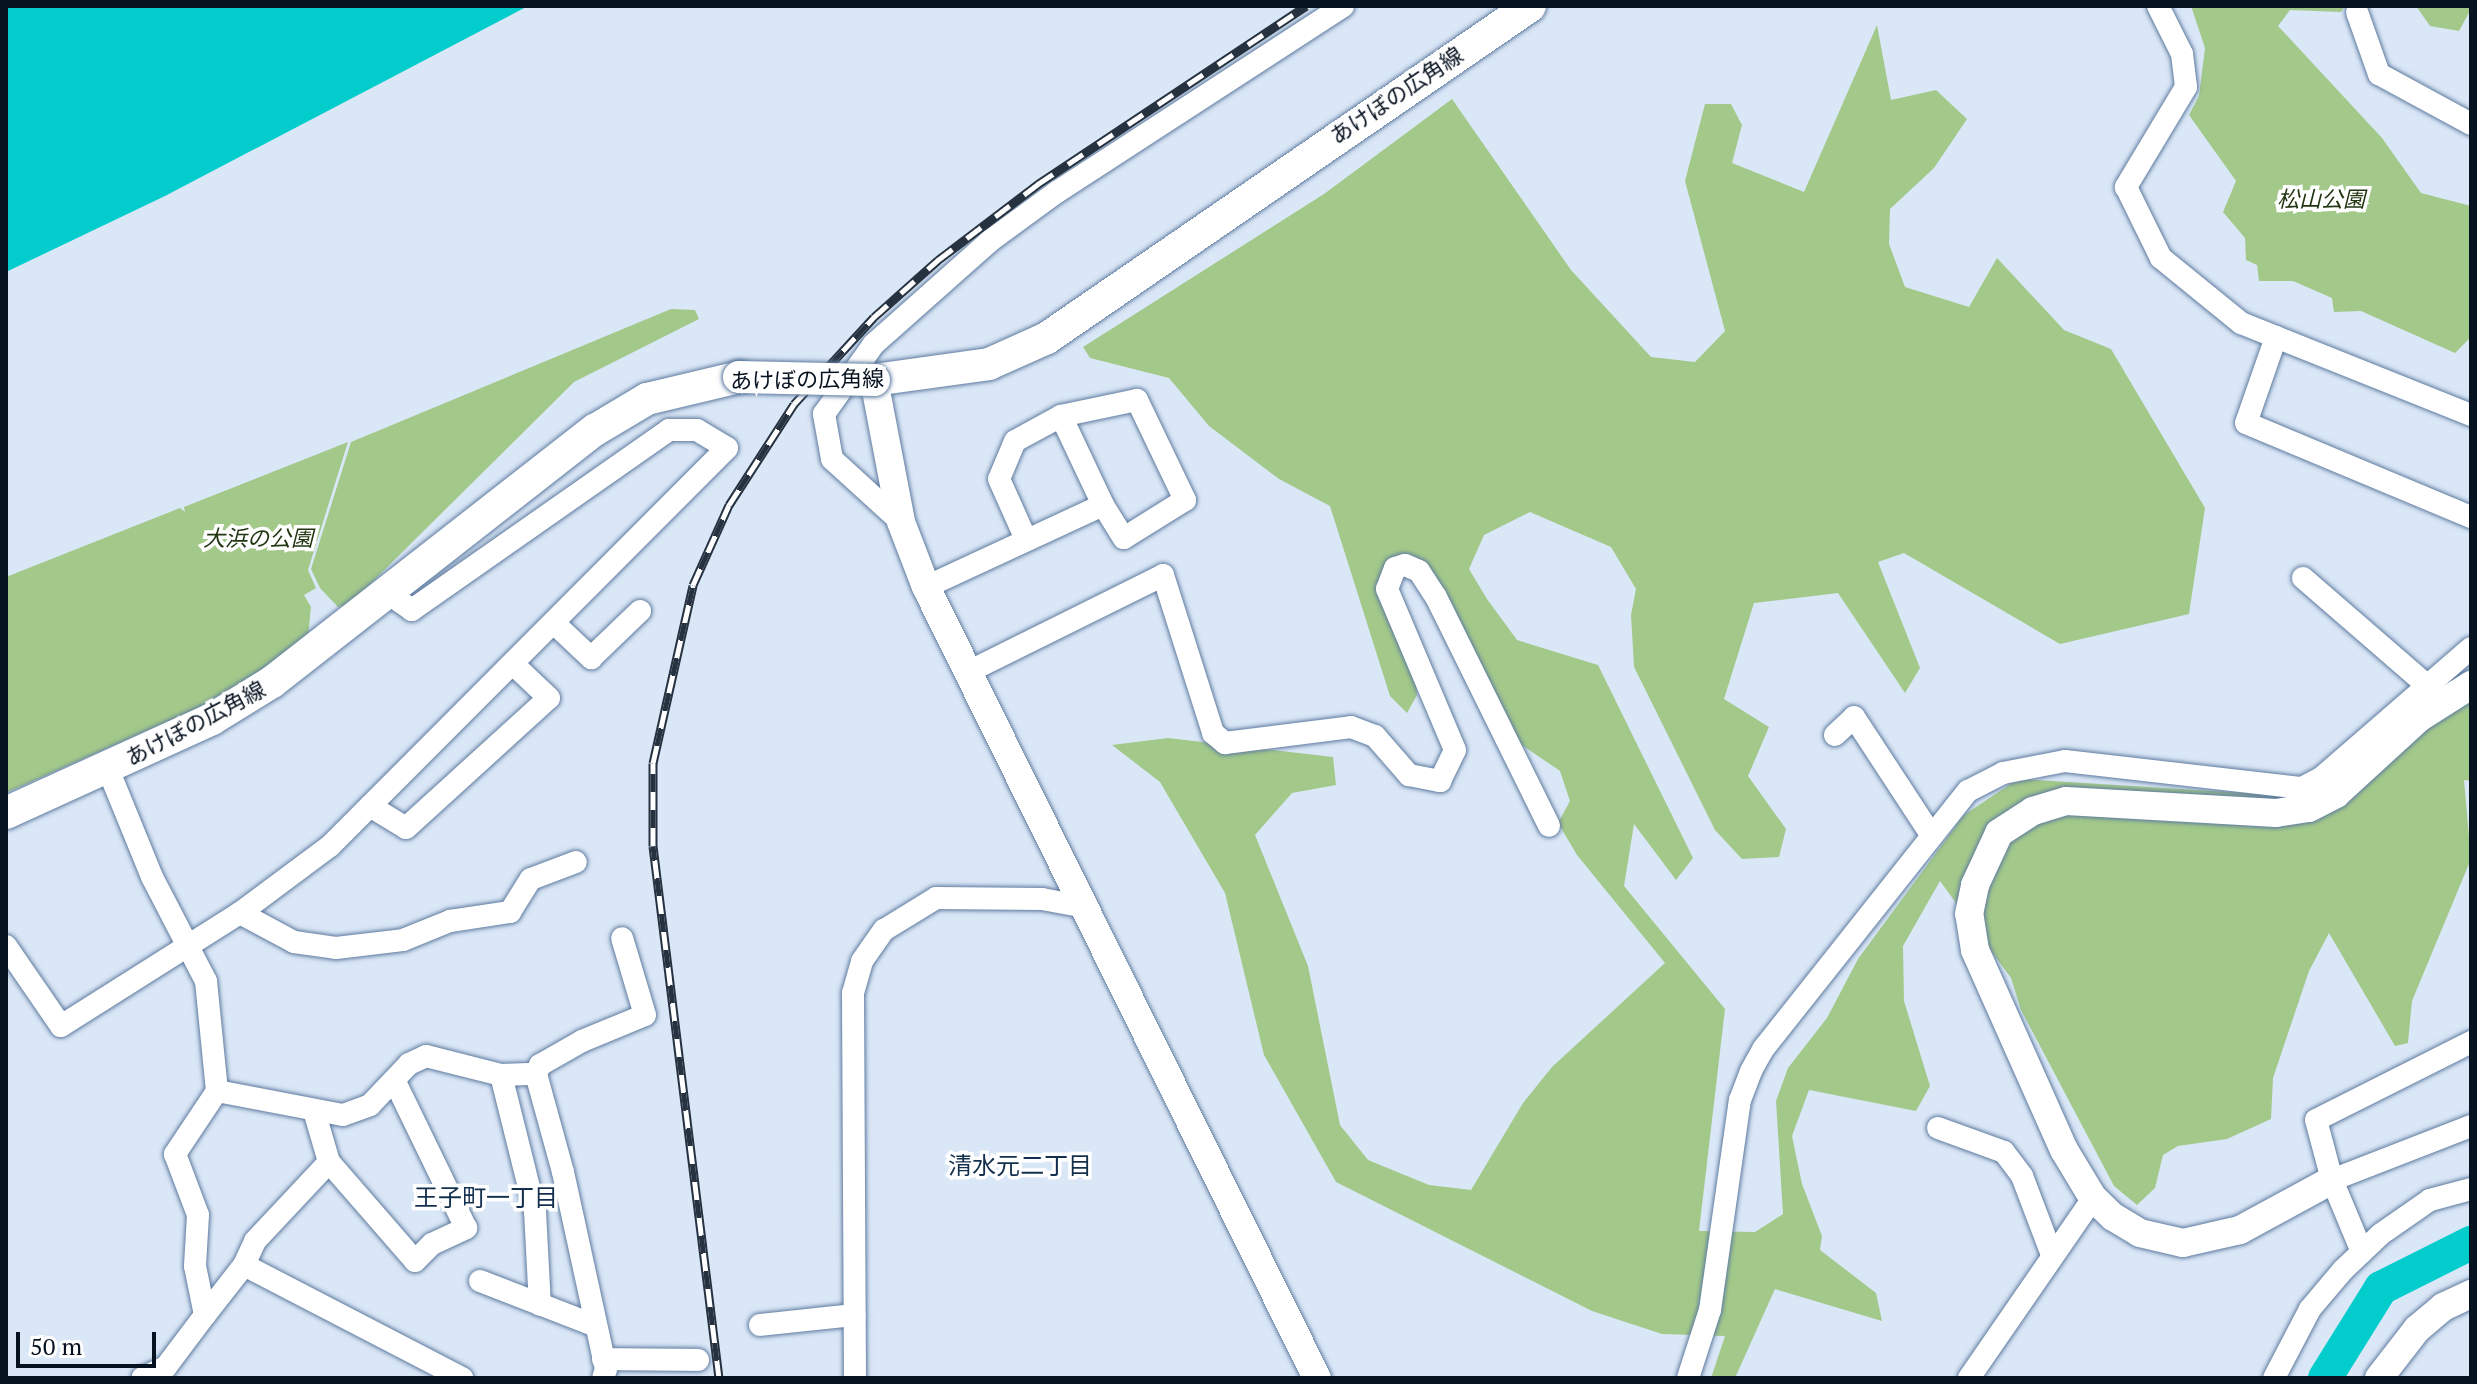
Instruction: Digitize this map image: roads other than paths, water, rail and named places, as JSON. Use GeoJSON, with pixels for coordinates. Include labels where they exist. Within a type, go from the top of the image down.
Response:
{"type":"FeatureCollection","features":[{"type":"Feature","properties":{"kind":"main road","name":"あけぼの広角線"},"geometry":{"type":"LineString","coordinates":[[6,813],[212,719],[272,682],[595,430],[647,399],[739,377],[874,380],[989,364],[1047,338],[1530,6]]}},
{"type":"Feature","properties":{"kind":"street"},"geometry":{"type":"LineString","coordinates":[[901,522],[832,459],[824,414],[874,344],[990,241],[1057,192],[1343,6]]}},
{"type":"Feature","properties":{"kind":"street"},"geometry":{"type":"LineString","coordinates":[[2158,6],[2182,54],[2186,87],[2126,187],[2161,258],[2241,323],[2471,415]]}},
{"type":"Feature","properties":{"kind":"street"},"geometry":{"type":"LineString","coordinates":[[2357,12],[2379,74],[2471,124]]}},
{"type":"Feature","properties":{"kind":"street"},"geometry":{"type":"LineString","coordinates":[[2276,337],[2246,423],[2471,517]]}},
{"type":"Feature","properties":{"kind":"street"},"geometry":{"type":"LineString","coordinates":[[874,380],[901,522],[926,587],[1317,1378]]}},
{"type":"Feature","properties":{"kind":"street"},"geometry":{"type":"LineString","coordinates":[[1025,537],[999,479],[1015,441],[1061,416],[1137,400],[1185,500],[1124,538],[1103,505],[1061,416]]}},
{"type":"Feature","properties":{"kind":"street"},"geometry":{"type":"LineString","coordinates":[[6,946],[61,1026],[240,913],[330,846],[555,624],[727,448],[697,430],[669,430],[412,610],[388,593]]}},
{"type":"Feature","properties":{"kind":"street"},"geometry":{"type":"LineString","coordinates":[[926,587],[1025,537],[1103,505]]}},
{"type":"Feature","properties":{"kind":"street"},"geometry":{"type":"LineString","coordinates":[[968,672],[1163,575],[1213,733],[1225,743],[1351,727],[1375,736],[1409,775],[1440,781],[1455,750],[1387,589],[1395,568],[1405,565],[1419,571],[1436,597],[1549,826]]}},
{"type":"Feature","properties":{"kind":"street"},"geometry":{"type":"LineString","coordinates":[[2303,578],[2429,687]]}},
{"type":"Feature","properties":{"kind":"street"},"geometry":{"type":"LineString","coordinates":[[555,624],[591,658],[640,611]]}},
{"type":"Feature","properties":{"kind":"street"},"geometry":{"type":"LineString","coordinates":[[1688,1378],[1710,1310],[1740,1100],[1751,1071],[1764,1048],[1968,791],[2033,764],[2065,761],[2302,788],[2321,778],[2471,648]]}},
{"type":"Feature","properties":{"kind":"street"},"geometry":{"type":"LineString","coordinates":[[370,806],[406,828],[549,698],[514,665]]}},
{"type":"Feature","properties":{"kind":"street"},"geometry":{"type":"LineString","coordinates":[[2471,685],[2419,718],[2336,794],[2309,808],[2276,813],[2066,801],[2033,811],[1999,833],[1975,885],[1969,914],[1975,950],[2064,1150],[2093,1198],[2140,1233],[2183,1243],[2240,1230],[2332,1180],[2471,1126]]}},
{"type":"Feature","properties":{"kind":"street"},"geometry":{"type":"LineString","coordinates":[[1835,735],[1854,717],[1932,836]]}},
{"type":"Feature","properties":{"kind":"street"},"geometry":{"type":"LineString","coordinates":[[108,769],[152,877],[206,981],[217,1091],[175,1154],[198,1215],[195,1266],[205,1315]]}},
{"type":"Feature","properties":{"kind":"street"},"geometry":{"type":"LineString","coordinates":[[240,913],[294,942],[336,948],[403,940],[450,921],[510,912],[531,879],[576,862]]}},
{"type":"Feature","properties":{"kind":"street"},"geometry":{"type":"LineString","coordinates":[[855,1378],[853,993],[862,961],[884,930],[936,898],[1026,898],[1085,907]]}},
{"type":"Feature","properties":{"kind":"street"},"geometry":{"type":"LineString","coordinates":[[622,938],[645,1015],[582,1041],[540,1065],[536,1074],[547,1102],[603,1368],[655,1369],[698,1360]]}},
{"type":"Feature","properties":{"kind":"street"},"geometry":{"type":"LineString","coordinates":[[2362,1252],[2332,1180],[2316,1120],[2471,1042]]}},
{"type":"Feature","properties":{"kind":"street"},"geometry":{"type":"LineString","coordinates":[[217,1091],[315,1114],[343,1115],[370,1105],[409,1064],[426,1056],[501,1075],[536,1074]]}},
{"type":"Feature","properties":{"kind":"street"},"geometry":{"type":"LineString","coordinates":[[501,1075],[535,1211],[540,1305]]}},
{"type":"Feature","properties":{"kind":"street"},"geometry":{"type":"LineString","coordinates":[[315,1114],[329,1162],[415,1261],[432,1244],[466,1228],[395,1082]]}},
{"type":"Feature","properties":{"kind":"street"},"geometry":{"type":"LineString","coordinates":[[1938,1128],[2004,1152],[2022,1176],[2052,1255]]}},
{"type":"Feature","properties":{"kind":"street"},"geometry":{"type":"LineString","coordinates":[[142,1378],[173,1372],[205,1315],[244,1265],[255,1241],[329,1162]]}},
{"type":"Feature","properties":{"kind":"street"},"geometry":{"type":"LineString","coordinates":[[2274,1378],[2310,1309],[2362,1252],[2430,1200],[2471,1189]]}},
{"type":"Feature","properties":{"kind":"street"},"geometry":{"type":"LineString","coordinates":[[1969,1378],[2093,1198]]}},
{"type":"Feature","properties":{"kind":"street"},"geometry":{"type":"LineString","coordinates":[[244,1265],[462,1378]]}},
{"type":"Feature","properties":{"kind":"street"},"geometry":{"type":"LineString","coordinates":[[480,1281],[596,1326]]}},
{"type":"Feature","properties":{"kind":"street"},"geometry":{"type":"LineString","coordinates":[[2379,1378],[2417,1329],[2443,1307],[2471,1294]]}},
{"type":"Feature","properties":{"kind":"street"},"geometry":{"type":"LineString","coordinates":[[760,1325],[854,1315]]}},
{"type":"Feature","properties":{"kind":"waterway"},"geometry":{"type":"LineString","coordinates":[[2325,1378],[2381,1288],[2471,1243]]}},
{"type":"Feature","properties":{"kind":"railway"},"geometry":{"type":"LineString","coordinates":[[719,1378],[653,846],[653,763],[693,585],[729,505],[794,404],[874,317],[938,260],[1038,184],[1306,6]]}},
{"type":"Feature","properties":{"kind":"district","name":"清水元二丁目"},"geometry":{"type":"Point","coordinates":[1020,1166]}},
{"type":"Feature","properties":{"kind":"district","name":"王子町一丁目"},"geometry":{"type":"Point","coordinates":[486,1198]}},
{"type":"Feature","properties":{"kind":"park label","name":"松山公園"},"geometry":{"type":"Point","coordinates":[2321,199]}},
{"type":"Feature","properties":{"kind":"park label","name":"大浜の公園"},"geometry":{"type":"Point","coordinates":[258,538]}}]}
